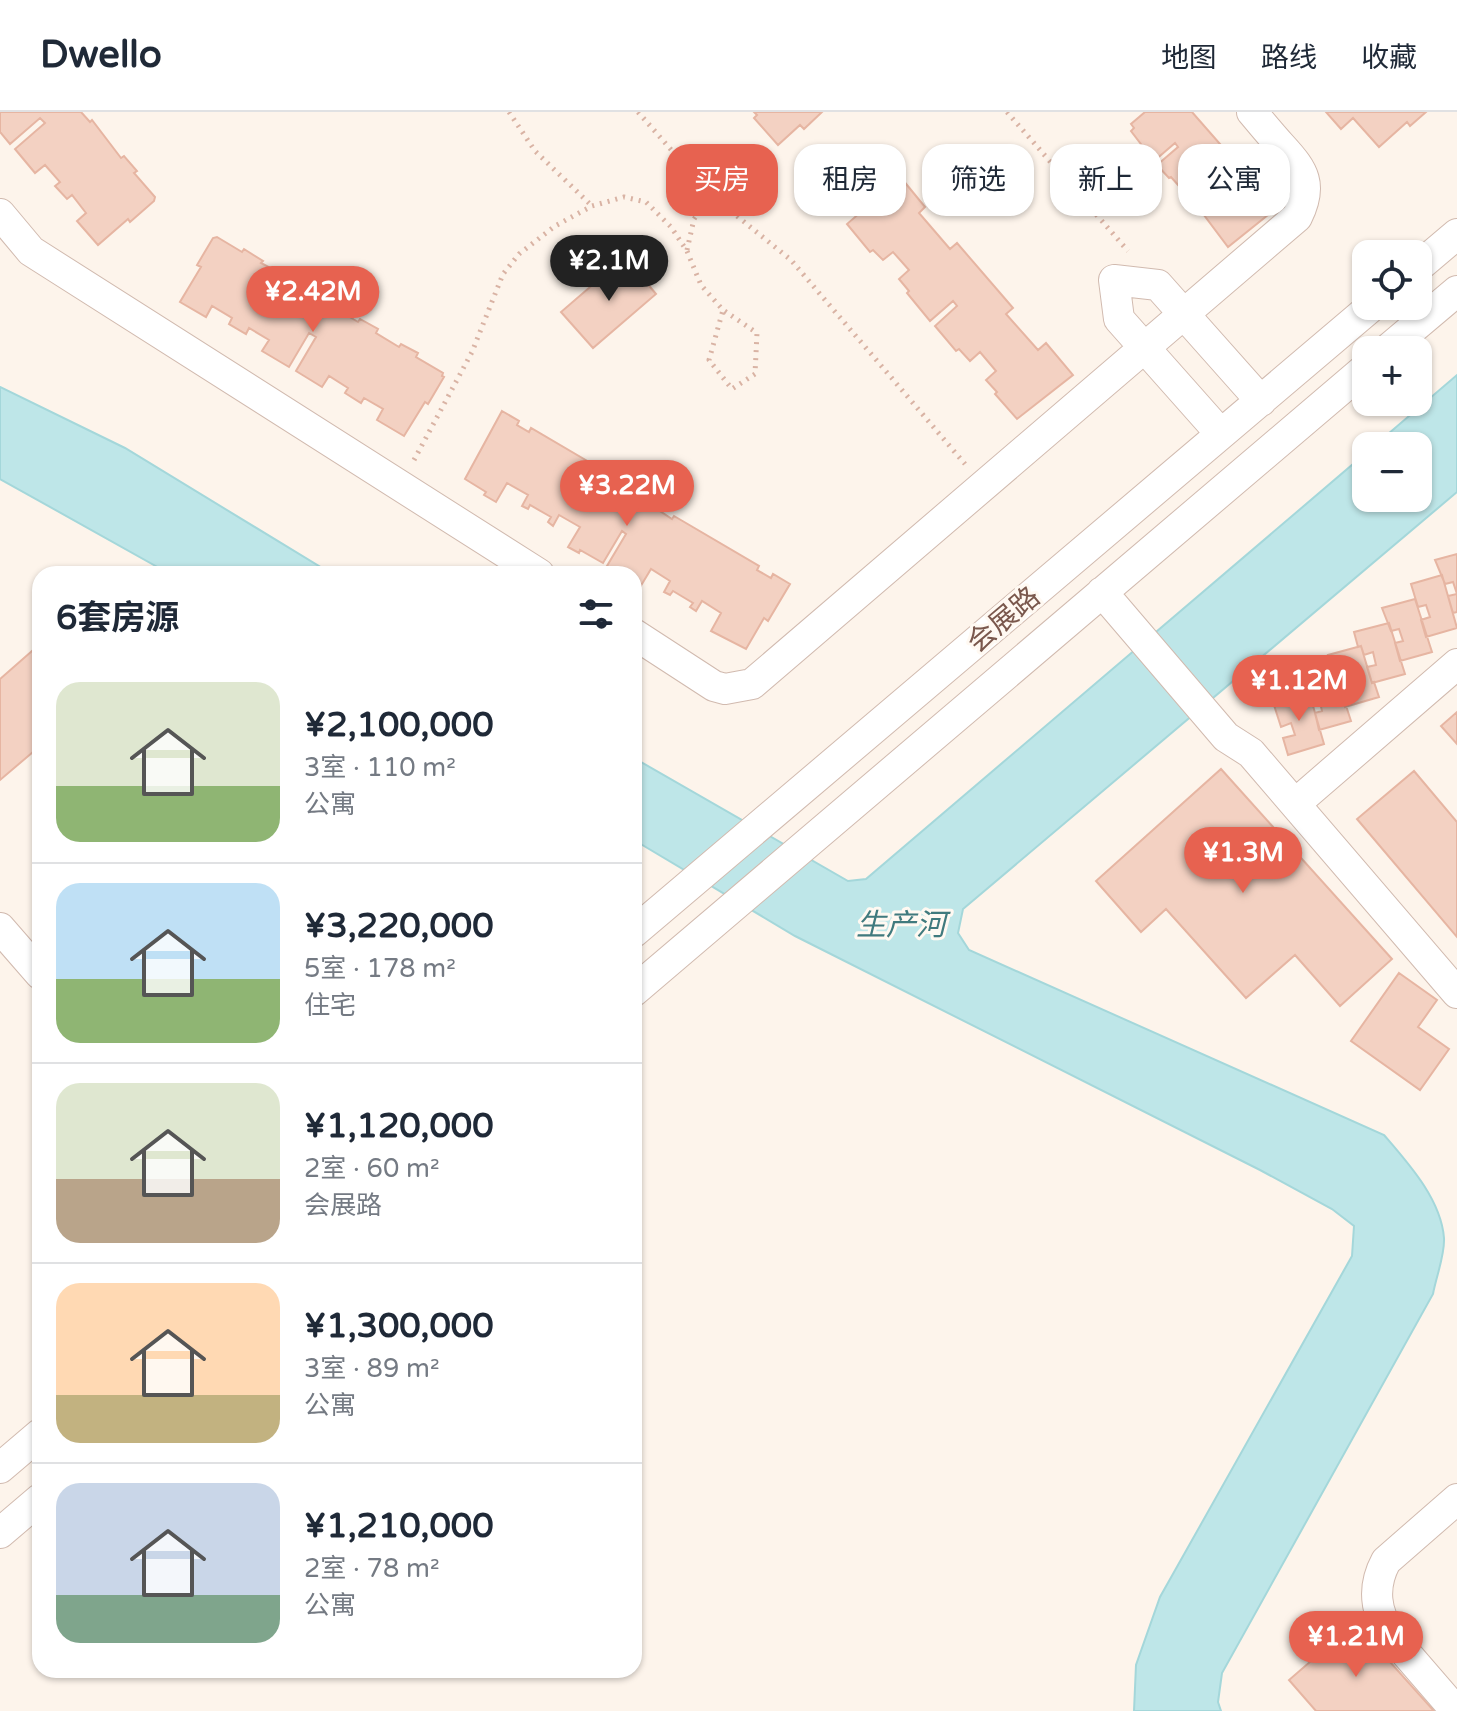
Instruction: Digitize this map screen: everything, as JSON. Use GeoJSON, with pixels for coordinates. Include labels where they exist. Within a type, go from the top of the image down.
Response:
{"type":"FeatureCollection","features":[{"type":"Feature","properties":{"kind":"street"},"geometry":{"type":"LineString","coordinates":[[642,639],[714,686],[725,689],[752,684],[1288,228],[1304,204],[1306,190],[1300,167],[1252,112]]}},
{"type":"Feature","properties":{"kind":"street"},"geometry":{"type":"LineString","coordinates":[[0,214],[31,251],[526,566]]}},
{"type":"Feature","properties":{"kind":"street"},"geometry":{"type":"LineString","coordinates":[[1432,255],[1457,234]]}},
{"type":"Feature","properties":{"kind":"street"},"geometry":{"type":"LineString","coordinates":[[1221,434],[1119,319],[1114,280],[1158,285],[1261,401]]}},
{"type":"Feature","properties":{"kind":"street"},"geometry":{"type":"LineString","coordinates":[[1404,336],[1457,291]]}},
{"type":"Feature","properties":{"kind":"street","name":"会展路"},"geometry":{"type":"LineString","coordinates":[[642,925],[1356,320]]}},
{"type":"Feature","properties":{"kind":"street","name":"会展路"},"geometry":{"type":"LineString","coordinates":[[642,984],[1352,380]]}},
{"type":"Feature","properties":{"kind":"street"},"geometry":{"type":"LineString","coordinates":[[1102,592],[1226,737],[1251,753],[1457,993]]}},
{"type":"Feature","properties":{"kind":"street"},"geometry":{"type":"LineString","coordinates":[[1295,804],[1457,664]]}},
{"type":"Feature","properties":{"kind":"street"},"geometry":{"type":"LineString","coordinates":[[0,928],[32,965]]}},
{"type":"Feature","properties":{"kind":"street"},"geometry":{"type":"LineString","coordinates":[[0,1468],[32,1441]]}},
{"type":"Feature","properties":{"kind":"street"},"geometry":{"type":"LineString","coordinates":[[1456,1711],[1392,1637],[1379,1612],[1377,1598],[1380,1572],[1386,1561],[1457,1499]]}},
{"type":"Feature","properties":{"kind":"street"},"geometry":{"type":"LineString","coordinates":[[0,1533],[32,1506]]}},
{"type":"Feature","properties":{"kind":"path"},"geometry":{"type":"LineString","coordinates":[[509,112],[535,151],[592,206]]}},
{"type":"Feature","properties":{"kind":"path"},"geometry":{"type":"LineString","coordinates":[[638,112],[666,144]]}},
{"type":"Feature","properties":{"kind":"path"},"geometry":{"type":"LineString","coordinates":[[1007,112],[1158,285]]}},
{"type":"Feature","properties":{"kind":"path"},"geometry":{"type":"LineString","coordinates":[[400,486],[472,352],[503,274],[519,254],[555,226],[592,206],[624,197],[646,202],[671,227],[687,251],[701,285],[723,310],[757,333],[755,374],[732,389],[709,360],[723,310]]}},
{"type":"Feature","properties":{"kind":"path"},"geometry":{"type":"LineString","coordinates":[[687,251],[696,216]]}},
{"type":"Feature","properties":{"kind":"path"},"geometry":{"type":"LineString","coordinates":[[737,216],[791,260],[983,486]]}},
{"type":"Feature","properties":{"kind":"water","name":"生产河"},"geometry":{"type":"Polygon","coordinates":[[[1457,375],[1457,492],[963,909],[958,933],[969,950],[1384,1135],[1422,1182],[1437,1209],[1444,1238],[1433,1294],[1222,1673],[1218,1702],[1221,1711],[1134,1711],[1136,1665],[1160,1597],[1352,1256],[1354,1226],[1332,1209],[1260,1170],[795,936],[642,845],[642,763],[848,881],[866,879],[1352,465],[1352,512],[1432,512],[1432,432],[1390,432],[1409,416],[1432,416],[1432,396],[1457,375]]]}},
{"type":"Feature","properties":{"kind":"water"},"geometry":{"type":"Polygon","coordinates":[[[0,387],[125,448],[319,566],[156,566],[0,479],[0,387]]]}},
{"type":"Feature","properties":{"kind":"building"},"geometry":{"type":"Polygon","coordinates":[[[0,112],[81,112],[90,122],[92,120],[121,158],[124,156],[137,171],[134,173],[155,197],[154,201],[98,245],[77,221],[86,213],[72,195],[67,199],[55,186],[60,182],[45,165],[35,173],[15,149],[45,123],[40,118],[10,144],[0,132],[0,112]]]}},
{"type":"Feature","properties":{"kind":"building"},"geometry":{"type":"Polygon","coordinates":[[[754,112],[822,112],[804,129],[800,125],[778,145],[754,118],[757,115],[754,112]]]}},
{"type":"Feature","properties":{"kind":"building"},"geometry":{"type":"Polygon","coordinates":[[[1145,112],[1192,112],[1220,144],[1178,144],[1178,147],[1175,143],[1162,154],[1162,144],[1141,144],[1131,131],[1134,128],[1131,124],[1145,112]]]}},
{"type":"Feature","properties":{"kind":"building"},"geometry":{"type":"Polygon","coordinates":[[[1326,112],[1426,112],[1410,126],[1407,122],[1379,147],[1353,118],[1341,129],[1326,112]]]}},
{"type":"Feature","properties":{"kind":"building"},"geometry":{"type":"Polygon","coordinates":[[[1178,147],[1178,185],[1162,170],[1162,161],[1178,147]]]}},
{"type":"Feature","properties":{"kind":"building"},"geometry":{"type":"Polygon","coordinates":[[[906,184],[922,203],[919,213],[950,249],[957,243],[1013,308],[1006,314],[1038,350],[1046,343],[1073,375],[1017,419],[986,380],[996,371],[980,352],[970,361],[959,349],[956,351],[935,326],[957,306],[953,301],[930,321],[899,279],[909,270],[893,252],[883,260],[873,250],[870,252],[847,224],[856,216],[906,216],[906,184]]]}},
{"type":"Feature","properties":{"kind":"building"},"geometry":{"type":"Polygon","coordinates":[[[1205,216],[1267,216],[1228,247],[1205,216]]]}},
{"type":"Feature","properties":{"kind":"building"},"geometry":{"type":"Polygon","coordinates":[[[217,237],[242,252],[244,249],[263,261],[261,263],[304,286],[302,288],[358,322],[360,319],[378,329],[376,333],[399,347],[401,344],[418,353],[416,357],[443,373],[444,377],[428,404],[425,402],[404,436],[377,420],[383,409],[364,398],[361,403],[345,393],[348,388],[329,376],[322,387],[296,371],[316,337],[309,333],[289,367],[262,351],[269,340],[249,328],[246,334],[229,324],[232,318],[212,306],[206,317],[180,302],[201,267],[197,265],[213,238],[217,237]]]}},
{"type":"Feature","properties":{"kind":"building"},"geometry":{"type":"Polygon","coordinates":[[[625,257],[656,294],[593,348],[561,312],[625,257]]]}},
{"type":"Feature","properties":{"kind":"building"},"geometry":{"type":"Polygon","coordinates":[[[502,411],[519,421],[517,425],[529,432],[531,428],[618,479],[615,484],[661,508],[660,511],[672,519],[674,516],[759,566],[757,570],[771,578],[773,574],[790,584],[768,621],[764,618],[746,649],[711,631],[721,613],[702,601],[696,611],[690,607],[693,603],[673,591],[670,595],[664,592],[670,581],[651,569],[642,584],[642,566],[607,566],[626,534],[622,531],[603,563],[568,547],[580,527],[559,515],[553,526],[548,522],[551,517],[530,505],[528,509],[522,506],[528,495],[507,483],[496,502],[465,479],[502,411]]]}},
{"type":"Feature","properties":{"kind":"building"},"geometry":{"type":"Polygon","coordinates":[[[1457,554],[1457,594],[1453,582],[1445,584],[1435,560],[1457,554]]]}},
{"type":"Feature","properties":{"kind":"building"},"geometry":{"type":"Polygon","coordinates":[[[1442,575],[1457,628],[1426,637],[1421,620],[1430,617],[1426,605],[1418,607],[1411,584],[1442,575]]]}},
{"type":"Feature","properties":{"kind":"building"},"geometry":{"type":"Polygon","coordinates":[[[1457,594],[1457,612],[1453,613],[1448,596],[1457,594]]]}},
{"type":"Feature","properties":{"kind":"building"},"geometry":{"type":"Polygon","coordinates":[[[1415,599],[1432,652],[1400,661],[1395,643],[1403,641],[1399,629],[1391,631],[1382,608],[1415,599]]]}},
{"type":"Feature","properties":{"kind":"building"},"geometry":{"type":"Polygon","coordinates":[[[1389,623],[1405,674],[1372,683],[1367,667],[1376,665],[1373,652],[1364,655],[1354,632],[1389,623]]]}},
{"type":"Feature","properties":{"kind":"building"},"geometry":{"type":"Polygon","coordinates":[[[1361,646],[1379,697],[1345,707],[1340,690],[1349,688],[1346,676],[1337,678],[1328,655],[1361,646]]]}},
{"type":"Feature","properties":{"kind":"building"},"geometry":{"type":"Polygon","coordinates":[[[32,651],[32,753],[0,780],[0,679],[32,651]]]}},
{"type":"Feature","properties":{"kind":"building"},"geometry":{"type":"Polygon","coordinates":[[[1334,669],[1351,721],[1319,730],[1315,713],[1322,711],[1319,698],[1311,700],[1309,692],[1305,693],[1301,678],[1334,669]]]}},
{"type":"Feature","properties":{"kind":"building"},"geometry":{"type":"Polygon","coordinates":[[[1309,692],[1324,744],[1288,755],[1283,738],[1295,735],[1291,723],[1281,727],[1273,702],[1309,692]]]}},
{"type":"Feature","properties":{"kind":"building"},"geometry":{"type":"Polygon","coordinates":[[[1457,712],[1457,744],[1441,726],[1457,712]]]}},
{"type":"Feature","properties":{"kind":"building"},"geometry":{"type":"Polygon","coordinates":[[[1221,769],[1392,959],[1340,1006],[1295,955],[1246,998],[1166,909],[1141,932],[1096,881],[1221,769]]]}},
{"type":"Feature","properties":{"kind":"building"},"geometry":{"type":"Polygon","coordinates":[[[1414,771],[1457,822],[1457,937],[1357,819],[1414,771]]]}},
{"type":"Feature","properties":{"kind":"building"},"geometry":{"type":"Polygon","coordinates":[[[1399,973],[1437,1000],[1418,1027],[1449,1049],[1420,1090],[1351,1041],[1399,973]]]}},
{"type":"Feature","properties":{"kind":"building"},"geometry":{"type":"Polygon","coordinates":[[[1355,1623],[1434,1711],[1316,1711],[1289,1680],[1355,1623]]]}}]}
